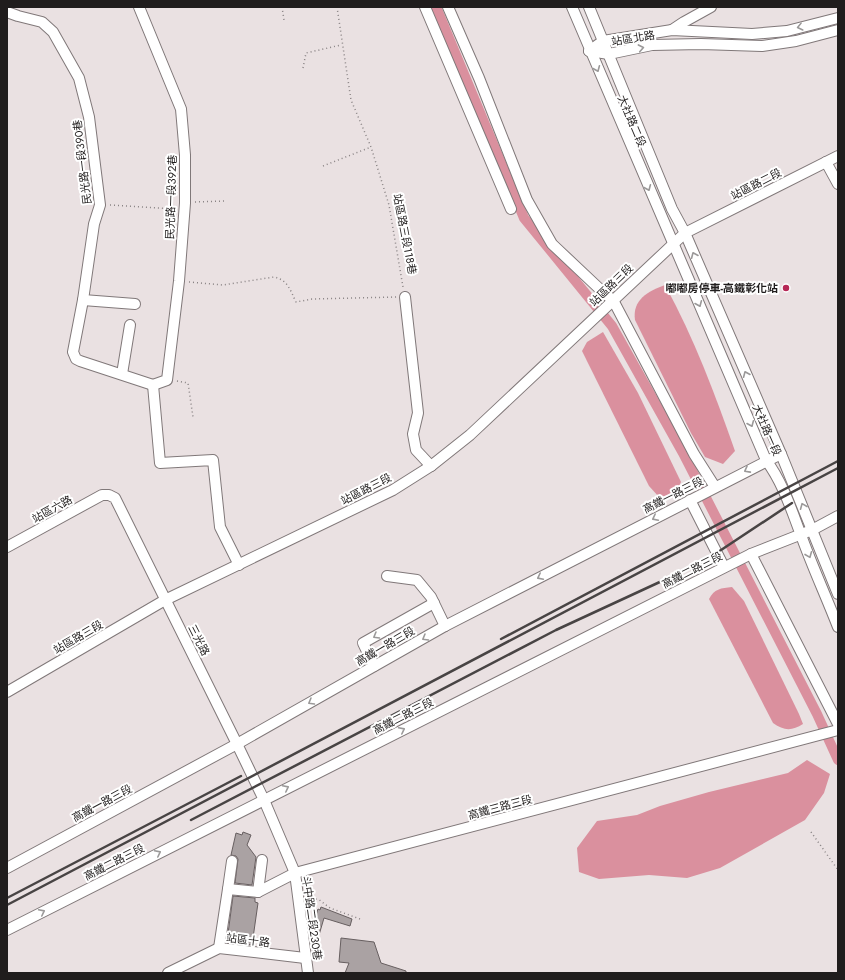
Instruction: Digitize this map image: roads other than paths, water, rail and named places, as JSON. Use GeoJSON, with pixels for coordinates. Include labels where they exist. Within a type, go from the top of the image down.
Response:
{"type":"FeatureCollection","features":[{"type":"Feature","properties":{"kind":"street","name":"民光路一段392巷"},"geometry":{"type":"LineString","coordinates":[[139,7],[181,109],[185,155],[185,206],[179,281],[167,380],[153,385]]}},
{"type":"Feature","properties":{"kind":"street"},"geometry":{"type":"LineString","coordinates":[[425,7],[511,209]]}},
{"type":"Feature","properties":{"kind":"street"},"geometry":{"type":"LineString","coordinates":[[448,7],[479,78],[527,200],[552,244],[613,300],[694,454],[715,487]]}},
{"type":"Feature","properties":{"kind":"street","name":"大社路二段"},"geometry":{"type":"LineString","coordinates":[[572,7],[589,51],[673,243]]}},
{"type":"Feature","properties":{"kind":"street","name":"大社路二段"},"geometry":{"type":"LineString","coordinates":[[589,7],[672,209],[685,233]]}},
{"type":"Feature","properties":{"kind":"street"},"geometry":{"type":"LineString","coordinates":[[672,30],[711,7]]}},
{"type":"Feature","properties":{"kind":"street","name":"民光路一段390巷"},"geometry":{"type":"LineString","coordinates":[[7,12],[42,22],[53,32],[79,78],[89,117],[100,205],[94,224],[83,300],[72,352],[76,358],[153,385]]}},
{"type":"Feature","properties":{"kind":"street","name":"站區北路"},"geometry":{"type":"LineString","coordinates":[[589,51],[603,41],[672,30],[752,34],[787,30],[838,18]]}},
{"type":"Feature","properties":{"kind":"street","name":"站區北路"},"geometry":{"type":"LineString","coordinates":[[589,51],[609,54],[652,46],[701,44],[762,46],[838,30]]}},
{"type":"Feature","properties":{"kind":"street","name":"站區路二段"},"geometry":{"type":"LineString","coordinates":[[685,233],[838,156]]}},
{"type":"Feature","properties":{"kind":"street"},"geometry":{"type":"LineString","coordinates":[[826,162],[838,184]]}},
{"type":"Feature","properties":{"kind":"street","name":"站區路三段"},"geometry":{"type":"LineString","coordinates":[[7,692],[165,600],[393,490],[431,466],[470,435],[685,233]]}},
{"type":"Feature","properties":{"kind":"street","name":"大社路一段"},"geometry":{"type":"LineString","coordinates":[[685,233],[780,454],[838,594]]}},
{"type":"Feature","properties":{"kind":"street","name":"大社路一段"},"geometry":{"type":"LineString","coordinates":[[673,243],[766,460],[775,472],[791,506],[800,534],[838,627]]}},
{"type":"Feature","properties":{"kind":"street"},"geometry":{"type":"LineString","coordinates":[[405,296],[418,413],[413,434],[416,450],[431,466]]}},
{"type":"Feature","properties":{"kind":"street"},"geometry":{"type":"LineString","coordinates":[[83,300],[135,304]]}},
{"type":"Feature","properties":{"kind":"street"},"geometry":{"type":"LineString","coordinates":[[122,374],[130,325]]}},
{"type":"Feature","properties":{"kind":"street"},"geometry":{"type":"LineString","coordinates":[[153,385],[160,463],[214,460],[220,527],[239,565]]}},
{"type":"Feature","properties":{"kind":"street","name":"高鐵一路三段"},"geometry":{"type":"LineString","coordinates":[[7,868],[237,744],[445,626],[780,454]]}},
{"type":"Feature","properties":{"kind":"street","name":"站區六路"},"geometry":{"type":"LineString","coordinates":[[7,547],[102,495],[109,495]]}},
{"type":"Feature","properties":{"kind":"street","name":"三光路"},"geometry":{"type":"LineString","coordinates":[[109,495],[115,498],[264,800]]}},
{"type":"Feature","properties":{"kind":"street"},"geometry":{"type":"LineString","coordinates":[[690,500],[724,567]]}},
{"type":"Feature","properties":{"kind":"street","name":"高鐵二路三段"},"geometry":{"type":"LineString","coordinates":[[7,930],[724,567],[751,554],[812,530],[838,516]]}},
{"type":"Feature","properties":{"kind":"street"},"geometry":{"type":"LineString","coordinates":[[751,554],[838,724]]}},
{"type":"Feature","properties":{"kind":"street"},"geometry":{"type":"LineString","coordinates":[[387,576],[417,580],[434,603],[445,626]]}},
{"type":"Feature","properties":{"kind":"street"},"geometry":{"type":"LineString","coordinates":[[374,666],[363,643],[434,603]]}},
{"type":"Feature","properties":{"kind":"street","name":"高鐵三路三段"},"geometry":{"type":"LineString","coordinates":[[258,892],[295,873],[838,730]]}},
{"type":"Feature","properties":{"kind":"street","name":"斗中路二段230巷"},"geometry":{"type":"LineString","coordinates":[[264,800],[295,873],[308,973]]}},
{"type":"Feature","properties":{"kind":"street"},"geometry":{"type":"LineString","coordinates":[[228,889],[258,892],[262,860]]}},
{"type":"Feature","properties":{"kind":"street"},"geometry":{"type":"LineString","coordinates":[[219,948],[232,862]]}},
{"type":"Feature","properties":{"kind":"street","name":"站區十路"},"geometry":{"type":"LineString","coordinates":[[168,973],[219,948],[305,958]]}},
{"type":"Feature","properties":{"kind":"waterway"},"geometry":{"type":"LineString","coordinates":[[436,7],[524,218],[612,326],[683,453],[817,714],[838,760]]}},
{"type":"Feature","properties":{"kind":"railway"},"geometry":{"type":"LineString","coordinates":[[501,639],[838,461]]}},
{"type":"Feature","properties":{"kind":"railway"},"geometry":{"type":"LineString","coordinates":[[7,905],[838,468]]}},
{"type":"Feature","properties":{"kind":"railway"},"geometry":{"type":"LineString","coordinates":[[191,820],[556,630],[703,562],[792,503]]}},
{"type":"Feature","properties":{"kind":"railway"},"geometry":{"type":"LineString","coordinates":[[7,898],[241,776]]}},
{"type":"Feature","properties":{"kind":"place","name":"嘟嘟房停車-高鐵彰化站"},"geometry":{"type":"Point","coordinates":[786,288]}}]}
